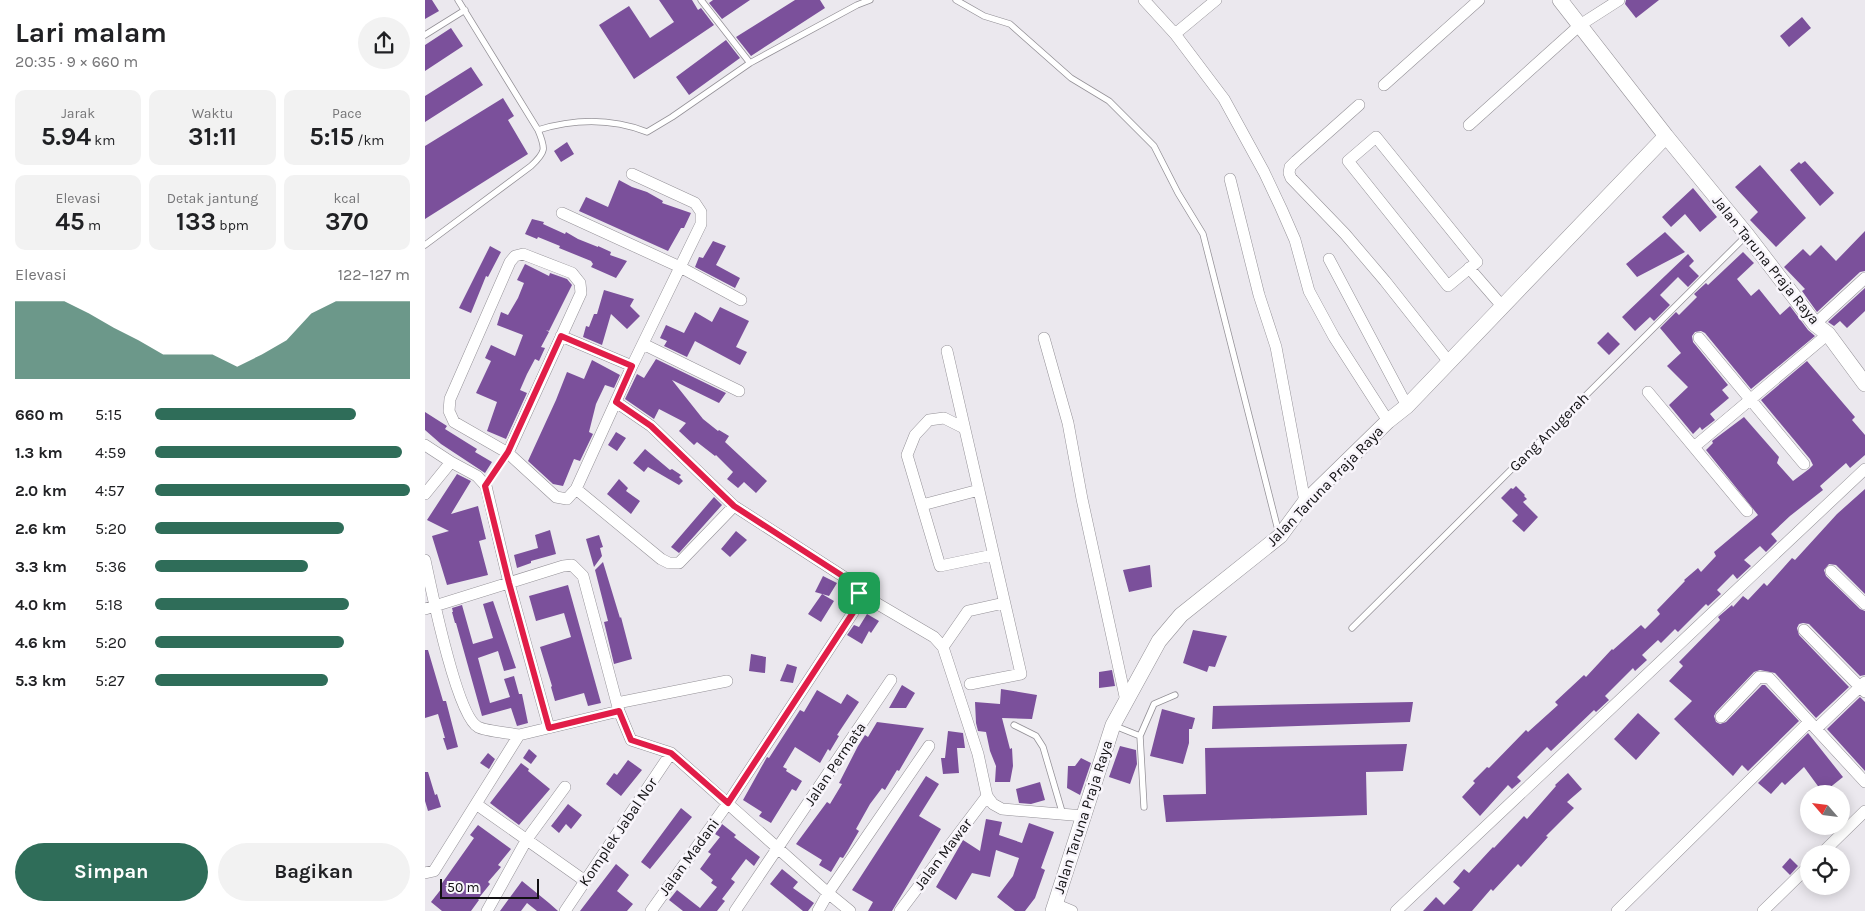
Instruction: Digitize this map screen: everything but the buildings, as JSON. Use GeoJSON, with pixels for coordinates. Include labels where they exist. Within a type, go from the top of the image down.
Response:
{"type":"FeatureCollection","features":[{"type":"Feature","properties":{"kind":"street"},"geometry":{"type":"LineString","coordinates":[[1144,0],[1175,34],[1228,108],[1264,172],[1288,224],[1295,240],[1309,291],[1334,337],[1388,422]]}},
{"type":"Feature","properties":{"kind":"street"},"geometry":{"type":"LineString","coordinates":[[1175,34],[1216,0]]}},
{"type":"Feature","properties":{"kind":"street"},"geometry":{"type":"LineString","coordinates":[[1384,85],[1479,0]]}},
{"type":"Feature","properties":{"kind":"street","name":"Jalan Taruna Praja Raya"},"geometry":{"type":"LineString","coordinates":[[1560,0],[1666,136],[1747,235],[1815,324],[1828,334],[1865,384]]}},
{"type":"Feature","properties":{"kind":"street"},"geometry":{"type":"LineString","coordinates":[[1469,125],[1580,24],[1619,0]]}},
{"type":"Feature","properties":{"kind":"street"},"geometry":{"type":"LineString","coordinates":[[1359,105],[1290,167],[1289,173],[1291,178],[1345,234],[1385,280],[1449,362]]}},
{"type":"Feature","properties":{"kind":"street","name":"Jalan Taruna Praja Raya"},"geometry":{"type":"LineString","coordinates":[[1054,907],[1113,725],[1159,641],[1169,627],[1181,615],[1280,536],[1305,502],[1407,406],[1666,136]]}},
{"type":"Feature","properties":{"kind":"street"},"geometry":{"type":"LineString","coordinates":[[1376,138],[1477,262],[1469,268],[1448,286],[1348,161],[1376,138]]}},
{"type":"Feature","properties":{"kind":"street"},"geometry":{"type":"LineString","coordinates":[[508,452],[581,293],[580,283],[572,273],[523,254],[515,256],[510,262],[451,400],[449,411],[454,422],[508,452],[556,497],[567,499],[576,489],[632,366],[701,224],[701,212],[695,203],[631,174]]}},
{"type":"Feature","properties":{"kind":"street"},"geometry":{"type":"LineString","coordinates":[[1230,180],[1259,295],[1276,347],[1305,502]]}},
{"type":"Feature","properties":{"kind":"street"},"geometry":{"type":"LineString","coordinates":[[563,213],[680,267],[741,300]]}},
{"type":"Feature","properties":{"kind":"street"},"geometry":{"type":"LineString","coordinates":[[1329,259],[1407,406]]}},
{"type":"Feature","properties":{"kind":"street"},"geometry":{"type":"LineString","coordinates":[[1469,268],[1502,306]]}},
{"type":"Feature","properties":{"kind":"street"},"geometry":{"type":"LineString","coordinates":[[1815,324],[1865,278]]}},
{"type":"Feature","properties":{"kind":"street"},"geometry":{"type":"LineString","coordinates":[[1694,447],[1828,334]]}},
{"type":"Feature","properties":{"kind":"street"},"geometry":{"type":"LineString","coordinates":[[561,336],[632,366]]}},
{"type":"Feature","properties":{"kind":"street"},"geometry":{"type":"LineString","coordinates":[[1044,338],[1068,423],[1082,499],[1125,701]]}},
{"type":"Feature","properties":{"kind":"street"},"geometry":{"type":"LineString","coordinates":[[1699,338],[1804,464]]}},
{"type":"Feature","properties":{"kind":"street"},"geometry":{"type":"LineString","coordinates":[[643,344],[739,391]]}},
{"type":"Feature","properties":{"kind":"street"},"geometry":{"type":"LineString","coordinates":[[947,351],[1021,674],[970,684]]}},
{"type":"Feature","properties":{"kind":"street"},"geometry":{"type":"LineString","coordinates":[[1648,392],[1747,511]]}},
{"type":"Feature","properties":{"kind":"street"},"geometry":{"type":"LineString","coordinates":[[616,402],[651,426],[734,506],[855,584],[859,593],[934,637],[943,647],[978,754],[987,796],[993,804],[1001,809],[1084,816]]}},
{"type":"Feature","properties":{"kind":"street"},"geometry":{"type":"LineString","coordinates":[[965,428],[944,418],[929,420],[915,435],[907,455],[940,566],[993,555]]}},
{"type":"Feature","properties":{"kind":"street"},"geometry":{"type":"LineString","coordinates":[[425,445],[477,476],[485,486],[509,583],[549,728]]}},
{"type":"Feature","properties":{"kind":"street"},"geometry":{"type":"LineString","coordinates":[[425,494],[451,462]]}},
{"type":"Feature","properties":{"kind":"street"},"geometry":{"type":"LineString","coordinates":[[1396,911],[1865,469]]}},
{"type":"Feature","properties":{"kind":"street"},"geometry":{"type":"LineString","coordinates":[[576,489],[661,559],[669,563],[679,563],[734,506]]}},
{"type":"Feature","properties":{"kind":"street"},"geometry":{"type":"LineString","coordinates":[[922,505],[979,490]]}},
{"type":"Feature","properties":{"kind":"street"},"geometry":{"type":"LineString","coordinates":[[425,560],[430,607],[461,701],[468,718],[478,727],[519,735],[618,707],[727,682]]}},
{"type":"Feature","properties":{"kind":"street"},"geometry":{"type":"LineString","coordinates":[[430,607],[572,564],[583,576],[618,707],[631,740],[671,753],[828,893],[851,911]]}},
{"type":"Feature","properties":{"kind":"street"},"geometry":{"type":"LineString","coordinates":[[1831,571],[1865,604]]}},
{"type":"Feature","properties":{"kind":"street","name":"Jalan Madani"},"geometry":{"type":"LineString","coordinates":[[651,911],[728,803],[858,605],[859,593]]}},
{"type":"Feature","properties":{"kind":"street"},"geometry":{"type":"LineString","coordinates":[[943,647],[968,611],[1004,603]]}},
{"type":"Feature","properties":{"kind":"street"},"geometry":{"type":"LineString","coordinates":[[1617,911],[1812,726],[1863,686],[1804,630]]}},
{"type":"Feature","properties":{"kind":"street"},"geometry":{"type":"LineString","coordinates":[[1721,716],[1759,677],[1769,678],[1865,782]]}},
{"type":"Feature","properties":{"kind":"street","name":"Jalan Permata"},"geometry":{"type":"LineString","coordinates":[[735,911],[891,680]]}},
{"type":"Feature","properties":{"kind":"street"},"geometry":{"type":"LineString","coordinates":[[425,871],[434,870],[519,735]]}},
{"type":"Feature","properties":{"kind":"street"},"geometry":{"type":"LineString","coordinates":[[818,911],[828,893],[929,746]]}},
{"type":"Feature","properties":{"kind":"street","name":"Komplek Jabal Nor"},"geometry":{"type":"LineString","coordinates":[[565,911],[671,753]]}},
{"type":"Feature","properties":{"kind":"street"},"geometry":{"type":"LineString","coordinates":[[487,911],[527,839],[565,787]]}},
{"type":"Feature","properties":{"kind":"street","name":"Jalan Mawar"},"geometry":{"type":"LineString","coordinates":[[900,911],[987,796]]}},
{"type":"Feature","properties":{"kind":"street"},"geometry":{"type":"LineString","coordinates":[[477,804],[585,881]]}},
{"type":"Feature","properties":{"kind":"street"},"geometry":{"type":"LineString","coordinates":[[1830,845],[1865,811]]}},
{"type":"Feature","properties":{"kind":"street"},"geometry":{"type":"LineString","coordinates":[[1763,911],[1800,875]]}},
{"type":"Feature","properties":{"kind":"street"},"geometry":{"type":"LineString","coordinates":[[1054,907],[1072,911]]}},
{"type":"Feature","properties":{"kind":"lane"},"geometry":{"type":"LineString","coordinates":[[425,245],[536,161],[544,150],[545,145],[538,130],[458,0]]}},
{"type":"Feature","properties":{"kind":"lane"},"geometry":{"type":"LineString","coordinates":[[701,0],[750,63]]}},
{"type":"Feature","properties":{"kind":"lane"},"geometry":{"type":"LineString","coordinates":[[538,130],[565,124],[597,121],[633,126],[647,132],[750,63],[855,3],[870,0]]}},
{"type":"Feature","properties":{"kind":"lane"},"geometry":{"type":"LineString","coordinates":[[956,0],[984,16],[1010,24],[1071,78],[1109,101],[1154,146],[1178,193],[1203,234],[1280,536]]}},
{"type":"Feature","properties":{"kind":"lane"},"geometry":{"type":"LineString","coordinates":[[425,35],[465,10]]}},
{"type":"Feature","properties":{"kind":"lane","name":"Gang Anugerah"},"geometry":{"type":"LineString","coordinates":[[1352,628],[1747,235]]}},
{"type":"Feature","properties":{"kind":"lane"},"geometry":{"type":"LineString","coordinates":[[1144,807],[1140,736],[1154,704],[1175,695]]}},
{"type":"Feature","properties":{"kind":"lane"},"geometry":{"type":"LineString","coordinates":[[1014,725],[1036,736],[1043,748],[1063,815]]}},
{"type":"Feature","properties":{"kind":"lane"},"geometry":{"type":"LineString","coordinates":[[1113,725],[1140,736]]}},
{"type":"Feature","properties":{"kind":"path"},"geometry":{"type":"LineString","coordinates":[[485,486],[508,452]]}},
{"type":"Feature","properties":{"kind":"route"},"geometry":{"type":"LineString","coordinates":[[561,336],[632,366],[616,402],[651,426],[734,506],[855,584],[859,593],[858,605],[728,803],[671,753],[631,740],[619,711],[549,728],[509,583],[485,486],[508,452],[561,336]]}}]}
